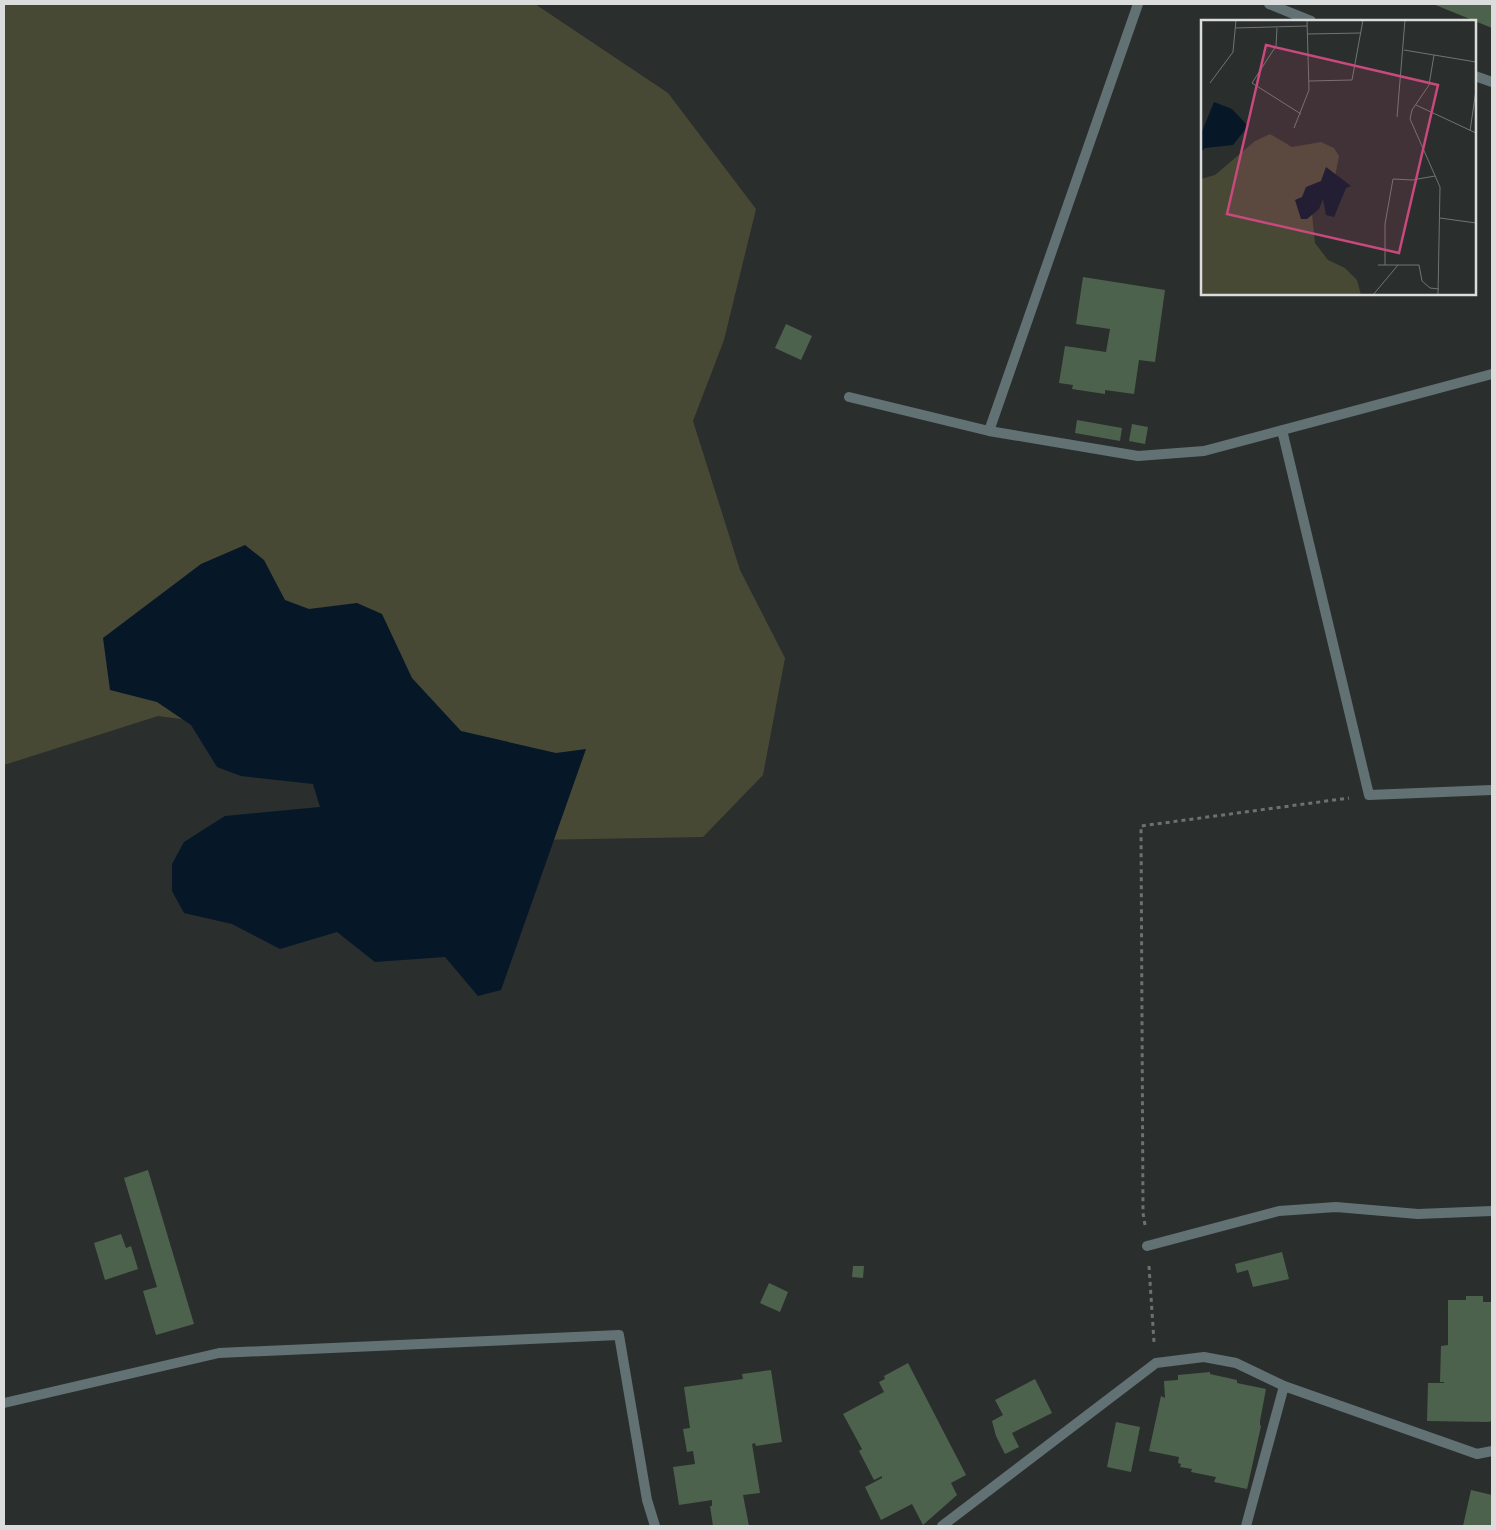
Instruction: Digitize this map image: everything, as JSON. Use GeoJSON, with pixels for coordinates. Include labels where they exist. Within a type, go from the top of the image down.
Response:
{"type":"FeatureCollection","features":[{"type":"Feature","properties":{"kind":"street"},"geometry":{"type":"LineString","coordinates":[[989,431],[1138,4]]}},
{"type":"Feature","properties":{"kind":"street"},"geometry":{"type":"LineString","coordinates":[[1269,4],[1309,20]]}},
{"type":"Feature","properties":{"kind":"street"},"geometry":{"type":"LineString","coordinates":[[1476,76],[1492,82]]}},
{"type":"Feature","properties":{"kind":"street"},"geometry":{"type":"LineString","coordinates":[[849,397],[989,431],[1138,456],[1204,451],[1492,374]]}},
{"type":"Feature","properties":{"kind":"street"},"geometry":{"type":"LineString","coordinates":[[1282,430],[1369,795],[1492,790]]}},
{"type":"Feature","properties":{"kind":"street"},"geometry":{"type":"LineString","coordinates":[[1147,1246],[1279,1211],[1336,1207],[1418,1214],[1492,1210]]}},
{"type":"Feature","properties":{"kind":"street"},"geometry":{"type":"LineString","coordinates":[[4,1403],[219,1353],[619,1335],[647,1500],[655,1526]]}},
{"type":"Feature","properties":{"kind":"street"},"geometry":{"type":"LineString","coordinates":[[942,1526],[1156,1363],[1204,1357],[1236,1362],[1284,1386],[1476,1454],[1492,1452]]}},
{"type":"Feature","properties":{"kind":"street"},"geometry":{"type":"LineString","coordinates":[[1246,1526],[1284,1386]]}},
{"type":"Feature","properties":{"kind":"path"},"geometry":{"type":"LineString","coordinates":[[1156,1363],[1143,1213],[1141,826],[1369,795]]}},
{"type":"Feature","properties":{"kind":"green space"},"geometry":{"type":"Polygon","coordinates":[[[4,4],[535,4],[668,93],[756,209],[724,340],[693,421],[740,570],[785,658],[763,775],[703,837],[531,840],[297,734],[158,716],[4,765],[4,4]]]}},
{"type":"Feature","properties":{"kind":"water"},"geometry":{"type":"Polygon","coordinates":[[[245,545],[264,560],[285,600],[309,609],[357,603],[382,614],[412,678],[461,731],[556,753],[586,749],[501,990],[478,996],[445,957],[375,962],[337,932],[280,949],[232,924],[184,913],[172,891],[172,864],[184,842],[225,816],[320,807],[313,784],[241,776],[217,767],[191,725],[157,702],[110,690],[103,638],[201,564],[245,545]]]}},
{"type":"Feature","properties":{"kind":"building"},"geometry":{"type":"Polygon","coordinates":[[[1433,4],[1492,4],[1492,28],[1433,4]]]}},
{"type":"Feature","properties":{"kind":"building"},"geometry":{"type":"Polygon","coordinates":[[[1083,277],[1165,290],[1155,362],[1139,360],[1134,394],[1105,390],[1105,394],[1072,389],[1073,385],[1059,383],[1065,346],[1106,352],[1110,329],[1076,324],[1083,277]]]}},
{"type":"Feature","properties":{"kind":"building"},"geometry":{"type":"Polygon","coordinates":[[[786,324],[812,336],[801,360],[775,348],[786,324]]]}},
{"type":"Feature","properties":{"kind":"building"},"geometry":{"type":"Polygon","coordinates":[[[1077,420],[1122,428],[1120,441],[1075,433],[1077,420]]]}},
{"type":"Feature","properties":{"kind":"building"},"geometry":{"type":"Polygon","coordinates":[[[1132,424],[1148,427],[1145,444],[1129,441],[1132,424]]]}},
{"type":"Feature","properties":{"kind":"building"},"geometry":{"type":"Polygon","coordinates":[[[148,1170],[194,1324],[156,1335],[143,1291],[157,1287],[124,1178],[148,1170]]]}},
{"type":"Feature","properties":{"kind":"building"},"geometry":{"type":"Polygon","coordinates":[[[121,1234],[126,1248],[131,1246],[138,1269],[105,1280],[94,1243],[121,1234]]]}},
{"type":"Feature","properties":{"kind":"building"},"geometry":{"type":"Polygon","coordinates":[[[1282,1252],[1289,1279],[1253,1287],[1248,1270],[1237,1273],[1235,1264],[1282,1252]]]}},
{"type":"Feature","properties":{"kind":"building"},"geometry":{"type":"Polygon","coordinates":[[[853,1266],[864,1266],[863,1278],[852,1277],[853,1266]]]}},
{"type":"Feature","properties":{"kind":"building"},"geometry":{"type":"Polygon","coordinates":[[[769,1283],[788,1292],[780,1312],[760,1303],[769,1283]]]}},
{"type":"Feature","properties":{"kind":"building"},"geometry":{"type":"Polygon","coordinates":[[[1466,1296],[1483,1296],[1483,1302],[1492,1302],[1492,1421],[1427,1421],[1428,1383],[1444,1383],[1440,1382],[1441,1346],[1448,1345],[1448,1300],[1466,1300],[1466,1296]]]}},
{"type":"Feature","properties":{"kind":"building"},"geometry":{"type":"Polygon","coordinates":[[[908,1363],[966,1475],[951,1483],[957,1495],[923,1525],[912,1504],[881,1520],[865,1487],[882,1478],[882,1476],[874,1480],[859,1451],[862,1449],[843,1414],[884,1392],[879,1382],[885,1379],[884,1376],[908,1363]]]}},
{"type":"Feature","properties":{"kind":"building"},"geometry":{"type":"Polygon","coordinates":[[[771,1370],[782,1442],[756,1446],[755,1443],[752,1444],[760,1493],[743,1495],[749,1526],[713,1526],[710,1506],[712,1506],[712,1500],[679,1505],[673,1467],[695,1464],[693,1451],[687,1452],[683,1429],[690,1428],[684,1387],[743,1379],[742,1374],[771,1370]]]}},
{"type":"Feature","properties":{"kind":"building"},"geometry":{"type":"Polygon","coordinates":[[[1210,1372],[1210,1374],[1237,1380],[1237,1383],[1266,1389],[1260,1421],[1261,1426],[1247,1489],[1214,1482],[1216,1477],[1191,1472],[1192,1469],[1180,1467],[1181,1464],[1178,1463],[1179,1457],[1149,1451],[1161,1396],[1165,1398],[1164,1381],[1178,1380],[1178,1375],[1210,1372]]]}},
{"type":"Feature","properties":{"kind":"building"},"geometry":{"type":"Polygon","coordinates":[[[1035,1379],[1052,1413],[1012,1433],[1019,1447],[1005,1454],[996,1436],[992,1421],[1003,1415],[995,1400],[1035,1379]]]}},
{"type":"Feature","properties":{"kind":"building"},"geometry":{"type":"Polygon","coordinates":[[[1116,1422],[1140,1427],[1131,1472],[1107,1467],[1116,1422]]]}},
{"type":"Feature","properties":{"kind":"building"},"geometry":{"type":"Polygon","coordinates":[[[1471,1490],[1492,1495],[1492,1526],[1463,1526],[1471,1490]]]}}]}
